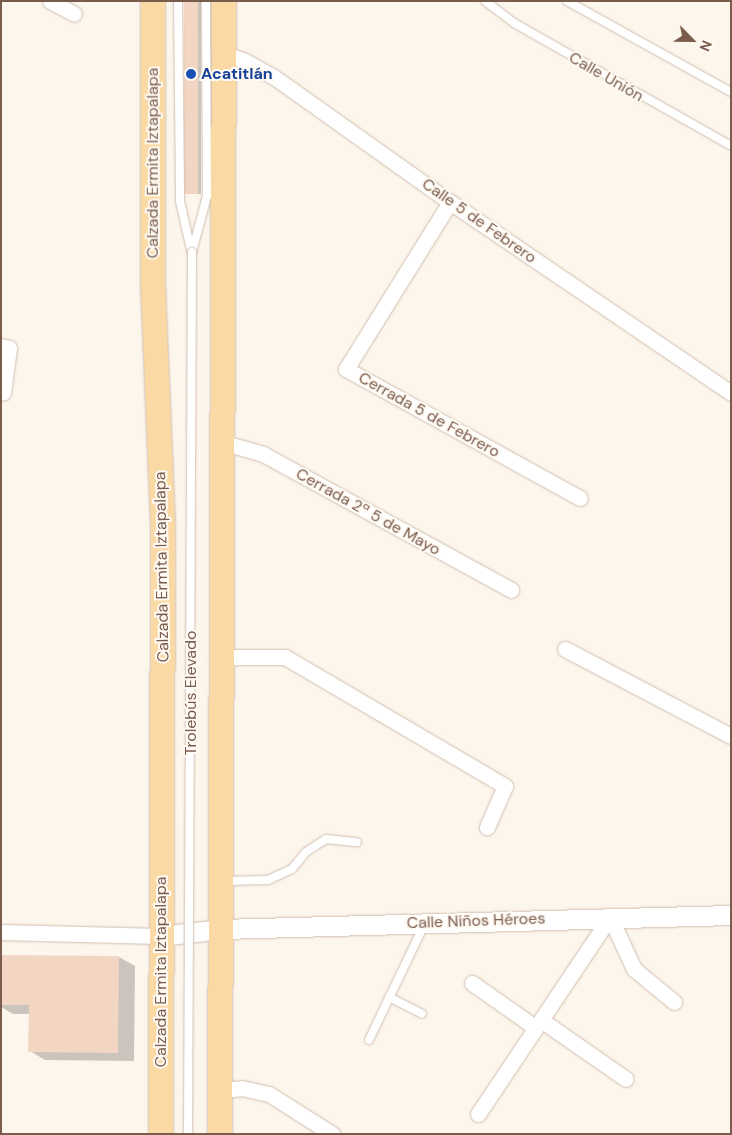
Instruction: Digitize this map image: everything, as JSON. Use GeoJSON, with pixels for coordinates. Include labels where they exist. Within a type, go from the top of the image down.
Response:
{"type":"FeatureCollection","features":[{"type":"Feature","properties":{"kind":"main road","name":"Calzada Ermita Iztapalapa"},"geometry":{"type":"LineString","coordinates":[[153,1],[153,286],[163,526],[160,1134]]}},
{"type":"Feature","properties":{"kind":"main road"},"geometry":{"type":"LineString","coordinates":[[220,1134],[224,1]]}},
{"type":"Feature","properties":{"kind":"street"},"geometry":{"type":"LineString","coordinates":[[50,1],[74,14]]}},
{"type":"Feature","properties":{"kind":"street","name":"Calle 5 de Febrero"},"geometry":{"type":"LineString","coordinates":[[225,54],[245,61],[274,77],[450,202],[731,393]]}},
{"type":"Feature","properties":{"kind":"street","name":"Cerrada 5 de Febrero"},"geometry":{"type":"LineString","coordinates":[[450,202],[346,369],[580,498]]}},
{"type":"Feature","properties":{"kind":"street"},"geometry":{"type":"LineString","coordinates":[[1,346],[9,348],[3,393]]}},
{"type":"Feature","properties":{"kind":"street","name":"Cerrada 2ª 5 de Mayo"},"geometry":{"type":"LineString","coordinates":[[221,442],[263,454],[511,590]]}},
{"type":"Feature","properties":{"kind":"street"},"geometry":{"type":"LineString","coordinates":[[565,649],[731,736]]}},
{"type":"Feature","properties":{"kind":"street"},"geometry":{"type":"LineString","coordinates":[[222,657],[285,657],[505,786],[487,827]]}},
{"type":"Feature","properties":{"kind":"street","name":"Calle Niños Héroes"},"geometry":{"type":"LineString","coordinates":[[161,936],[222,929],[731,915]]}},
{"type":"Feature","properties":{"kind":"street"},"geometry":{"type":"LineString","coordinates":[[610,917],[634,968],[674,1002]]}},
{"type":"Feature","properties":{"kind":"street"},"geometry":{"type":"LineString","coordinates":[[478,1114],[610,917]]}},
{"type":"Feature","properties":{"kind":"street"},"geometry":{"type":"LineString","coordinates":[[1,921],[19,932]]}},
{"type":"Feature","properties":{"kind":"street"},"geometry":{"type":"LineString","coordinates":[[1,932],[161,936]]}},
{"type":"Feature","properties":{"kind":"street"},"geometry":{"type":"LineString","coordinates":[[472,982],[626,1079]]}},
{"type":"Feature","properties":{"kind":"street"},"geometry":{"type":"LineString","coordinates":[[221,1090],[242,1088],[269,1094],[332,1134]]}},
{"type":"Feature","properties":{"kind":"lane","name":"Trolebús Elevado"},"geometry":{"type":"LineString","coordinates":[[178,1],[180,202],[192,252],[188,1134]]}},
{"type":"Feature","properties":{"kind":"lane","name":"Trolebús Elevado"},"geometry":{"type":"LineString","coordinates":[[192,252],[207,196],[206,1]]}},
{"type":"Feature","properties":{"kind":"lane","name":"Calle Unión"},"geometry":{"type":"LineString","coordinates":[[485,1],[522,28],[731,146]]}},
{"type":"Feature","properties":{"kind":"lane"},"geometry":{"type":"LineString","coordinates":[[567,1],[731,92]]}},
{"type":"Feature","properties":{"kind":"lane"},"geometry":{"type":"LineString","coordinates":[[222,881],[268,880],[292,869],[306,852],[326,840],[357,842]]}},
{"type":"Feature","properties":{"kind":"lane"},"geometry":{"type":"LineString","coordinates":[[369,1040],[425,923]]}},
{"type":"Feature","properties":{"kind":"lane"},"geometry":{"type":"LineString","coordinates":[[390,997],[422,1014]]}},
{"type":"Feature","properties":{"kind":"building"},"geometry":{"type":"Polygon","coordinates":[[[184,1],[198,1],[198,194],[184,194],[184,1]]]}},
{"type":"Feature","properties":{"kind":"building"},"geometry":{"type":"Polygon","coordinates":[[[1,955],[119,956],[118,1053],[28,1052],[29,1005],[1,1005],[1,955]]]}},
{"type":"Feature","properties":{"kind":"place","name":"Acatitlán"},"geometry":{"type":"Point","coordinates":[191,74]}}]}
